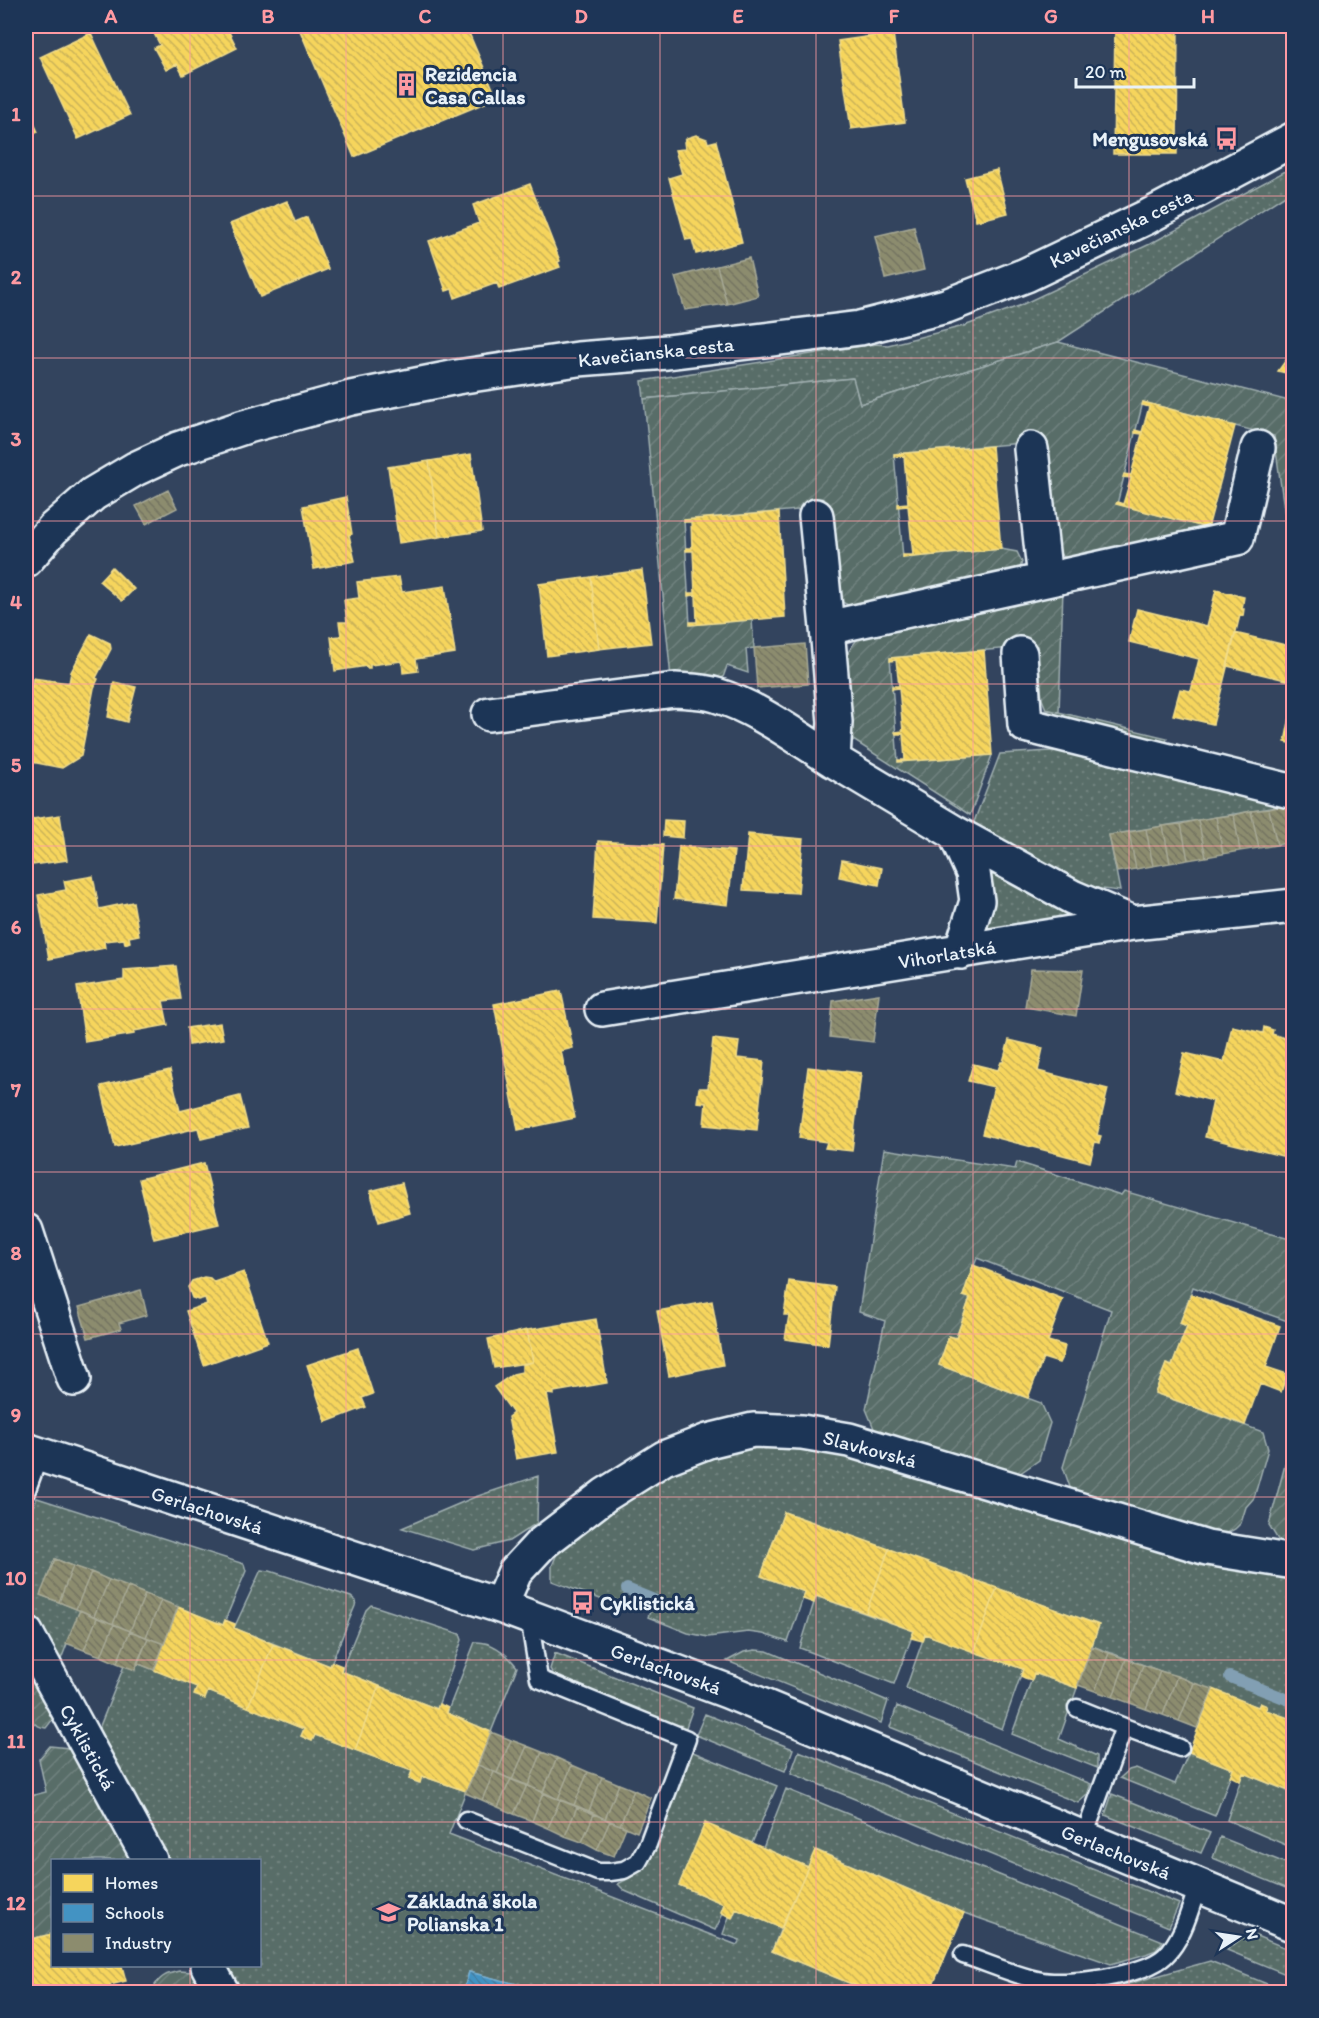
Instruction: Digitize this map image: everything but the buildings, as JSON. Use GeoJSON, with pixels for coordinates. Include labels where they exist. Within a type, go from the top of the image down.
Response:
{"type":"FeatureCollection","features":[{"type":"Feature","properties":{"kind":"street","name":"Kavečianska cesta"},"geometry":{"type":"LineString","coordinates":[[26,560],[53,529],[93,494],[135,469],[178,448],[244,427],[351,398],[447,380],[578,359],[667,352],[860,328],[946,306],[1036,270],[1147,217],[1293,138]]}},
{"type":"Feature","properties":{"kind":"street"},"geometry":{"type":"LineString","coordinates":[[827,628],[1237,538],[1257,448]]}},
{"type":"Feature","properties":{"kind":"street"},"geometry":{"type":"LineString","coordinates":[[1031,449],[1045,580]]}},
{"type":"Feature","properties":{"kind":"street"},"geometry":{"type":"LineString","coordinates":[[816,516],[835,722],[833,760]]}},
{"type":"Feature","properties":{"kind":"street"},"geometry":{"type":"LineString","coordinates":[[1020,654],[1025,725],[1293,792]]}},
{"type":"Feature","properties":{"kind":"street"},"geometry":{"type":"LineString","coordinates":[[489,714],[675,690],[715,694],[744,706],[956,833],[1072,897],[1133,923]]}},
{"type":"Feature","properties":{"kind":"street"},"geometry":{"type":"LineString","coordinates":[[956,833],[973,873],[977,901],[961,952]]}},
{"type":"Feature","properties":{"kind":"street","name":"Vihorlatská"},"geometry":{"type":"LineString","coordinates":[[602,1009],[1133,923],[1293,906]]}},
{"type":"Feature","properties":{"kind":"street"},"geometry":{"type":"LineString","coordinates":[[26,1230],[74,1379]]}},
{"type":"Feature","properties":{"kind":"street","name":"Slavkovská"},"geometry":{"type":"LineString","coordinates":[[515,1612],[515,1572],[534,1551],[605,1495],[664,1458],[708,1441],[753,1430],[802,1432],[849,1440],[1207,1548],[1293,1562]]}},
{"type":"Feature","properties":{"kind":"street","name":"Gerlachovská"},"geometry":{"type":"LineString","coordinates":[[33,1452],[515,1612],[727,1691],[1293,1924]]}},
{"type":"Feature","properties":{"kind":"street","name":"Cyklistická"},"geometry":{"type":"LineString","coordinates":[[26,1633],[149,1859]]}},
{"type":"Feature","properties":{"kind":"street"},"geometry":{"type":"LineString","coordinates":[[209,1967],[222,1992]]}},
{"type":"Feature","properties":{"kind":"lane"},"geometry":{"type":"LineString","coordinates":[[26,1492],[33,1452]]}},
{"type":"Feature","properties":{"kind":"lane"},"geometry":{"type":"LineString","coordinates":[[466,1820],[598,1872],[624,1870],[638,1862],[648,1844],[687,1739],[539,1679],[515,1612]]}},
{"type":"Feature","properties":{"kind":"lane"},"geometry":{"type":"LineString","coordinates":[[1077,1708],[1180,1748]]}},
{"type":"Feature","properties":{"kind":"lane"},"geometry":{"type":"LineString","coordinates":[[1083,1839],[1124,1726]]}},
{"type":"Feature","properties":{"kind":"lane"},"geometry":{"type":"LineString","coordinates":[[963,1955],[1039,1981],[1113,1977],[1142,1970],[1165,1957],[1179,1938],[1198,1886]]}},
{"type":"Feature","properties":{"kind":"green space"},"geometry":{"type":"Polygon","coordinates":[[[1293,167],[1293,190],[1058,342],[860,404],[852,378],[644,399],[642,381],[874,344],[888,345],[964,326],[1019,306],[1150,244],[1293,167]]]}},
{"type":"Feature","properties":{"kind":"green space"},"geometry":{"type":"Polygon","coordinates":[[[1058,342],[1293,402],[1293,552],[1290,552],[1274,436],[1143,402],[1117,504],[1208,528],[1070,560],[1062,556],[1056,547],[1046,441],[894,454],[903,558],[1001,549],[1017,552],[1022,562],[1019,571],[858,610],[842,602],[837,593],[832,507],[684,520],[690,625],[752,620],[754,648],[746,649],[748,673],[727,666],[720,686],[671,678],[644,399],[853,378],[860,404],[1058,342]]]}},
{"type":"Feature","properties":{"kind":"green space"},"geometry":{"type":"Polygon","coordinates":[[[1063,588],[1059,712],[1046,709],[1042,699],[1037,646],[890,658],[898,762],[992,755],[970,815],[850,738],[844,665],[851,647],[864,634],[1063,588]]]}},
{"type":"Feature","properties":{"kind":"green space"},"geometry":{"type":"Polygon","coordinates":[[[1046,709],[1167,738],[1165,747],[1053,718],[1046,709]]]}},
{"type":"Feature","properties":{"kind":"green space"},"geometry":{"type":"Polygon","coordinates":[[[1074,751],[1293,804],[1293,815],[1290,816],[1288,805],[1109,835],[1120,891],[1085,887],[972,827],[1000,754],[1074,751]]]}},
{"type":"Feature","properties":{"kind":"green space"},"geometry":{"type":"Polygon","coordinates":[[[979,856],[1068,911],[1069,915],[982,930],[979,856]]]}},
{"type":"Feature","properties":{"kind":"green space"},"geometry":{"type":"Polygon","coordinates":[[[884,1149],[1015,1169],[1017,1162],[1121,1195],[1124,1191],[1293,1240],[1293,1323],[1193,1287],[1180,1323],[1187,1326],[1172,1366],[1166,1364],[1155,1393],[1263,1432],[1268,1449],[1254,1498],[1246,1507],[1241,1523],[1235,1529],[1219,1538],[1072,1493],[1063,1467],[1111,1310],[977,1258],[963,1296],[970,1298],[956,1338],[949,1336],[939,1365],[1041,1403],[1050,1423],[1039,1460],[1016,1476],[875,1431],[866,1409],[885,1321],[859,1312],[884,1149]]]}},
{"type":"Feature","properties":{"kind":"green space"},"geometry":{"type":"Polygon","coordinates":[[[1293,1435],[1293,1549],[1283,1548],[1269,1525],[1293,1435]]]}},
{"type":"Feature","properties":{"kind":"green space"},"geometry":{"type":"Polygon","coordinates":[[[812,1442],[1293,1577],[1293,1720],[1266,1710],[1260,1703],[1258,1707],[1092,1646],[1099,1625],[784,1512],[761,1576],[805,1592],[788,1642],[748,1632],[708,1637],[688,1633],[648,1617],[653,1604],[625,1593],[619,1606],[552,1581],[552,1566],[558,1551],[644,1481],[736,1446],[812,1442]]]}},
{"type":"Feature","properties":{"kind":"green space"},"geometry":{"type":"Polygon","coordinates":[[[538,1476],[537,1523],[509,1541],[474,1550],[402,1528],[475,1497],[538,1476]]]}},
{"type":"Feature","properties":{"kind":"green space"},"geometry":{"type":"Polygon","coordinates":[[[37,1498],[244,1564],[246,1571],[223,1625],[55,1559],[41,1595],[80,1610],[60,1662],[26,1599],[26,1521],[37,1498]]]}},
{"type":"Feature","properties":{"kind":"green space"},"geometry":{"type":"Polygon","coordinates":[[[261,1570],[351,1597],[356,1601],[330,1666],[234,1628],[261,1570]]]}},
{"type":"Feature","properties":{"kind":"green space"},"geometry":{"type":"Polygon","coordinates":[[[816,1596],[914,1631],[894,1684],[800,1648],[816,1596]]]}},
{"type":"Feature","properties":{"kind":"green space"},"geometry":{"type":"Polygon","coordinates":[[[371,1605],[460,1634],[462,1640],[437,1709],[341,1671],[366,1610],[371,1605]]]}},
{"type":"Feature","properties":{"kind":"green space"},"geometry":{"type":"Polygon","coordinates":[[[925,1634],[1023,1669],[1002,1729],[906,1688],[925,1634]]]}},
{"type":"Feature","properties":{"kind":"green space"},"geometry":{"type":"Polygon","coordinates":[[[475,1642],[499,1649],[517,1667],[491,1732],[447,1713],[475,1642]]]}},
{"type":"Feature","properties":{"kind":"green space"},"geometry":{"type":"Polygon","coordinates":[[[767,1651],[888,1701],[881,1723],[727,1661],[744,1652],[767,1651]]]}},
{"type":"Feature","properties":{"kind":"green space"},"geometry":{"type":"Polygon","coordinates":[[[555,1653],[693,1708],[685,1730],[555,1677],[550,1669],[555,1653]]]}},
{"type":"Feature","properties":{"kind":"green space"},"geometry":{"type":"Polygon","coordinates":[[[137,1663],[304,1729],[301,1736],[312,1741],[315,1735],[412,1771],[409,1779],[419,1783],[422,1776],[466,1791],[449,1834],[737,1945],[740,1940],[723,1934],[729,1917],[733,1917],[736,1909],[781,1928],[772,1951],[871,1992],[613,1992],[595,1988],[593,1992],[548,1992],[469,1972],[463,1992],[243,1992],[229,1967],[261,1967],[261,1859],[169,1859],[98,1731],[124,1666],[135,1669],[137,1663]]]}},
{"type":"Feature","properties":{"kind":"green space"},"geometry":{"type":"Polygon","coordinates":[[[26,1668],[53,1719],[46,1728],[31,1720],[28,1713],[25,1695],[26,1668]]]}},
{"type":"Feature","properties":{"kind":"green space"},"geometry":{"type":"Polygon","coordinates":[[[1034,1673],[1077,1688],[1059,1739],[1097,1756],[1097,1768],[1012,1734],[1034,1673]]]}},
{"type":"Feature","properties":{"kind":"green space"},"geometry":{"type":"Polygon","coordinates":[[[897,1706],[1091,1784],[1087,1795],[1078,1803],[890,1727],[897,1706]]]}},
{"type":"Feature","properties":{"kind":"green space"},"geometry":{"type":"Polygon","coordinates":[[[705,1714],[793,1749],[785,1771],[696,1735],[705,1714]]]}},
{"type":"Feature","properties":{"kind":"green space"},"geometry":{"type":"Polygon","coordinates":[[[50,1746],[69,1748],[129,1859],[51,1859],[51,1934],[26,1940],[26,1797],[46,1792],[39,1759],[50,1746]]]}},
{"type":"Feature","properties":{"kind":"green space"},"geometry":{"type":"Polygon","coordinates":[[[688,1750],[777,1786],[752,1843],[705,1824],[679,1885],[724,1904],[721,1912],[723,1914],[715,1930],[625,1891],[618,1884],[633,1876],[650,1860],[688,1750]]]}},
{"type":"Feature","properties":{"kind":"green space"},"geometry":{"type":"Polygon","coordinates":[[[799,1751],[1179,1904],[1169,1927],[791,1773],[799,1751]]]}},
{"type":"Feature","properties":{"kind":"green space"},"geometry":{"type":"Polygon","coordinates":[[[1189,1752],[1233,1769],[1215,1816],[1120,1778],[1129,1770],[1136,1768],[1175,1784],[1189,1752]]]}},
{"type":"Feature","properties":{"kind":"green space"},"geometry":{"type":"Polygon","coordinates":[[[1243,1773],[1293,1793],[1293,1848],[1227,1820],[1243,1773]]]}},
{"type":"Feature","properties":{"kind":"green space"},"geometry":{"type":"Polygon","coordinates":[[[786,1789],[1163,1941],[1156,1950],[1111,1964],[964,1913],[816,1850],[808,1867],[763,1848],[786,1789]]]}},
{"type":"Feature","properties":{"kind":"green space"},"geometry":{"type":"Polygon","coordinates":[[[1112,1794],[1210,1833],[1201,1853],[1105,1815],[1112,1794]]]}},
{"type":"Feature","properties":{"kind":"green space"},"geometry":{"type":"Polygon","coordinates":[[[1220,1837],[1293,1866],[1293,1891],[1213,1858],[1220,1837]]]}},
{"type":"Feature","properties":{"kind":"green space"},"geometry":{"type":"Polygon","coordinates":[[[1249,1933],[1293,1951],[1293,1977],[1227,1950],[1249,1933]]]}},
{"type":"Feature","properties":{"kind":"green space"},"geometry":{"type":"Polygon","coordinates":[[[1210,1961],[1287,1992],[1078,1992],[1121,1986],[1210,1961]]]}},
{"type":"Feature","properties":{"kind":"green space"},"geometry":{"type":"Polygon","coordinates":[[[179,1971],[192,1972],[203,1992],[157,1992],[155,1985],[160,1979],[179,1971]]]}},
{"type":"Feature","properties":{"kind":"waterway"},"geometry":{"type":"LineString","coordinates":[[627,1589],[654,1600]]}},
{"type":"Feature","properties":{"kind":"waterway"},"geometry":{"type":"LineString","coordinates":[[1230,1677],[1294,1702]]}},
{"type":"Feature","properties":{"kind":"place","name":"Rezidencia Casa Callas"},"geometry":{"type":"Point","coordinates":[407,85]}},
{"type":"Feature","properties":{"kind":"place","name":"Mengusovská"},"geometry":{"type":"Point","coordinates":[1226,139]}},
{"type":"Feature","properties":{"kind":"place","name":"Cyklistická"},"geometry":{"type":"Point","coordinates":[582,1603]}},
{"type":"Feature","properties":{"kind":"place","name":"Základná škola Polianska 1"},"geometry":{"type":"Point","coordinates":[389,1913]}}]}
